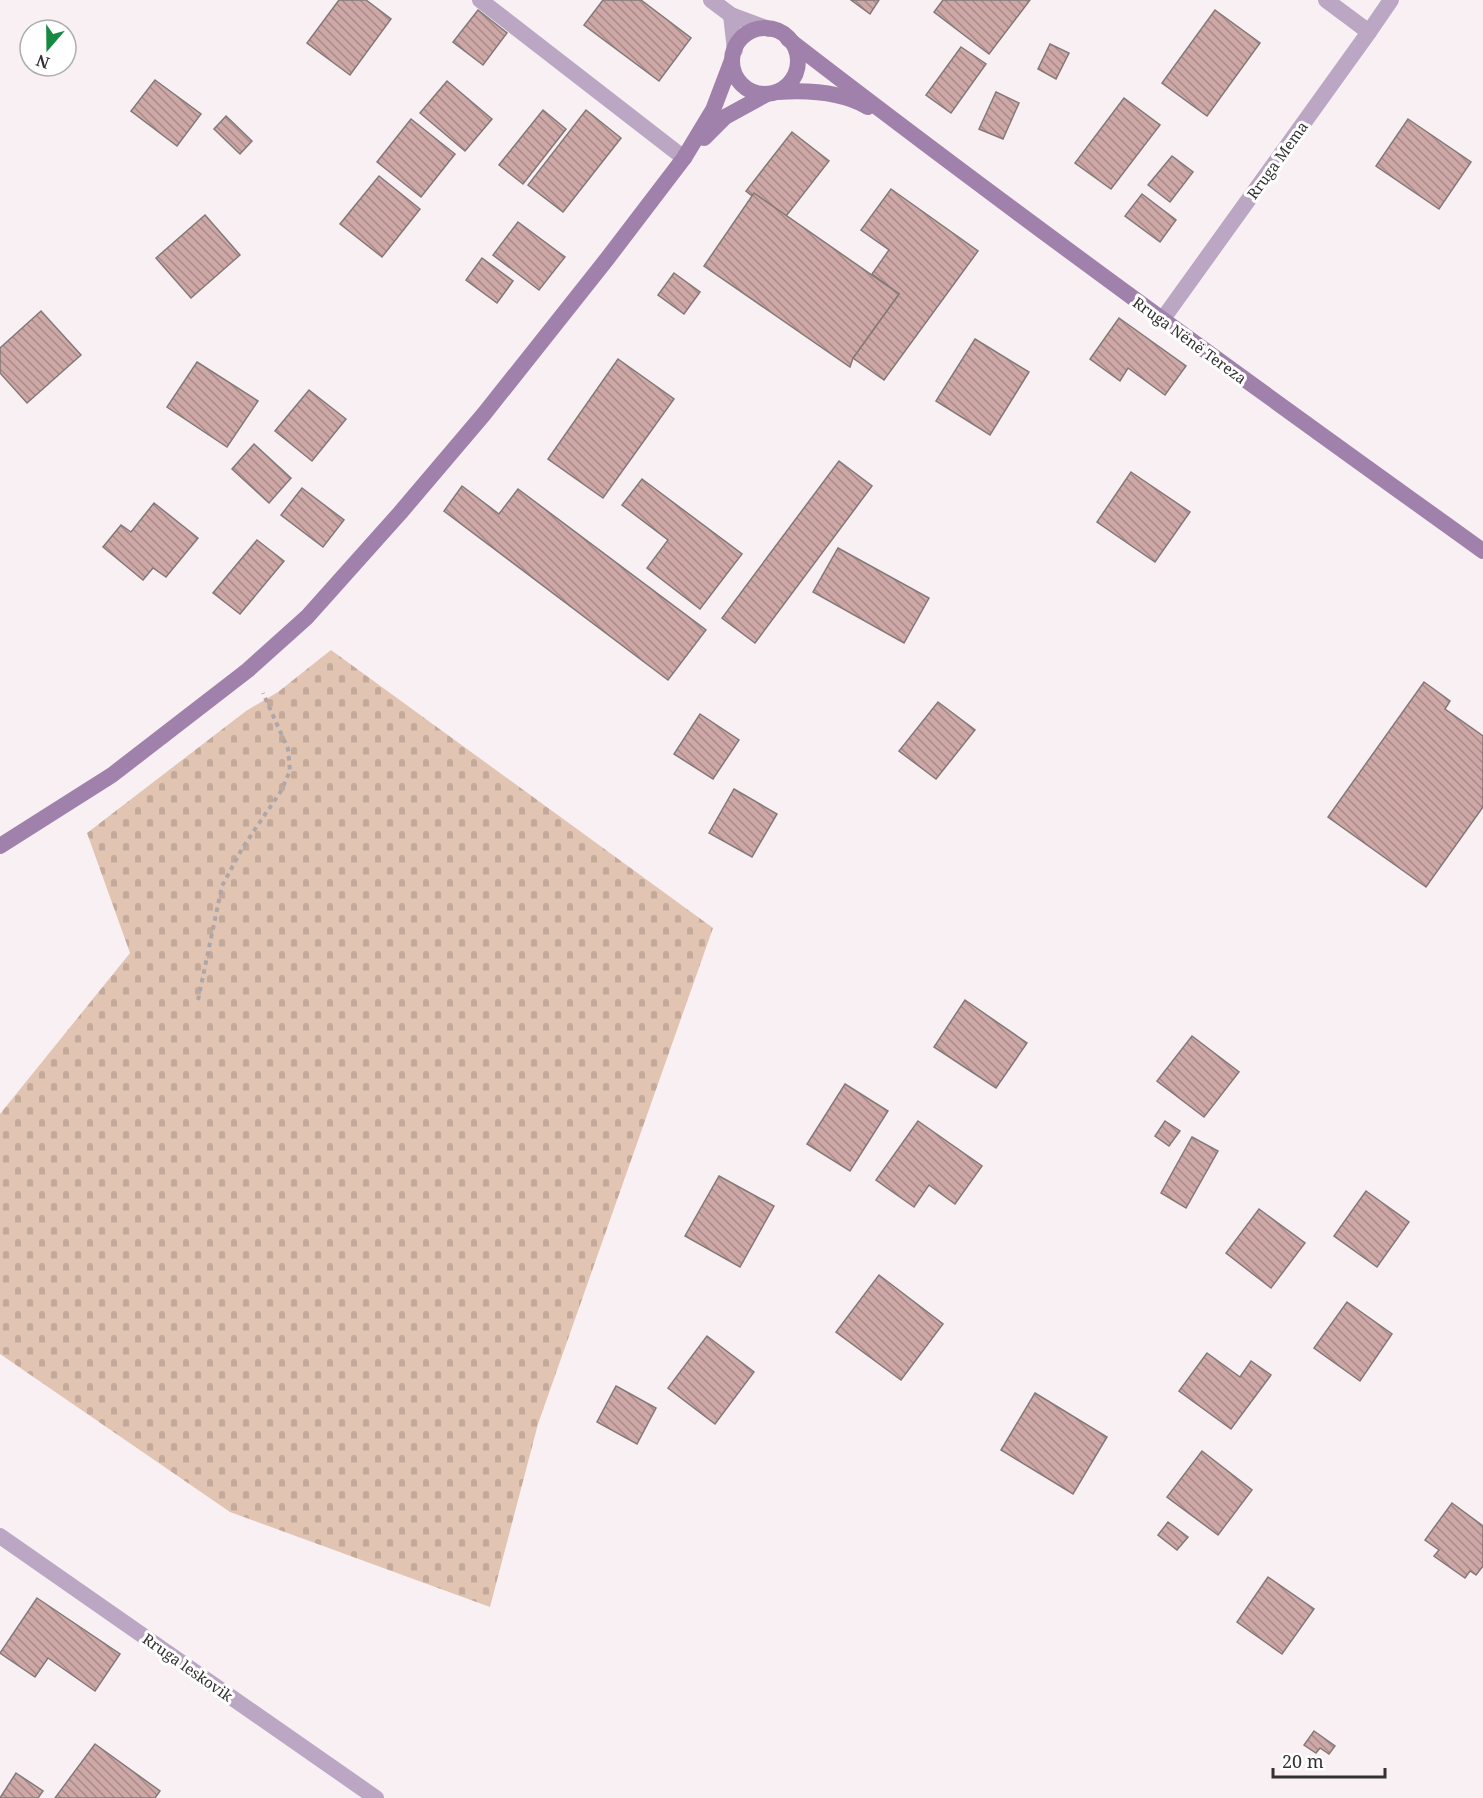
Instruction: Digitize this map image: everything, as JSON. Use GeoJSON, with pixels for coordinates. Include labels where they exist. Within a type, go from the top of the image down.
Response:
{"type":"FeatureCollection","features":[{"type":"Feature","properties":{"kind":"main road"},"geometry":{"type":"LineString","coordinates":[[684,158],[713,110],[733,55],[748,33],[769,29]]}},
{"type":"Feature","properties":{"kind":"main road","name":"Rruga Nënë Tereza"},"geometry":{"type":"LineString","coordinates":[[769,29],[788,39],[900,126],[1162,320],[1483,551]]}},
{"type":"Feature","properties":{"kind":"main road"},"geometry":{"type":"LineString","coordinates":[[0,846],[112,775],[248,670],[307,617],[400,513],[491,405],[684,158],[724,117],[772,93],[794,78],[798,57],[788,39]]}},
{"type":"Feature","properties":{"kind":"main road","name":"Rruga Nënë Tereza"},"geometry":{"type":"LineString","coordinates":[[733,55],[739,81],[747,89],[772,93],[804,90],[835,95],[864,104],[900,126]]}},
{"type":"Feature","properties":{"kind":"street"},"geometry":{"type":"LineString","coordinates":[[480,0],[684,158]]}},
{"type":"Feature","properties":{"kind":"street"},"geometry":{"type":"LineString","coordinates":[[711,0],[731,15],[769,29]]}},
{"type":"Feature","properties":{"kind":"street"},"geometry":{"type":"LineString","coordinates":[[1326,0],[1369,32]]}},
{"type":"Feature","properties":{"kind":"street","name":"Rruga Mema"},"geometry":{"type":"LineString","coordinates":[[1162,320],[1391,0]]}},
{"type":"Feature","properties":{"kind":"street"},"geometry":{"type":"LineString","coordinates":[[731,15],[733,55]]}},
{"type":"Feature","properties":{"kind":"street","name":"Rruga leskovik"},"geometry":{"type":"LineString","coordinates":[[0,1536],[376,1798]]}},
{"type":"Feature","properties":{"kind":"path"},"geometry":{"type":"LineString","coordinates":[[198,1000],[222,886],[243,847],[281,791],[290,771],[288,749],[281,730],[259,684],[248,670]]}},
{"type":"Feature","properties":{"kind":"green space"},"geometry":{"type":"Polygon","coordinates":[[[331,650],[713,928],[538,1424],[490,1607],[230,1512],[0,1354],[0,1114],[130,953],[87,833],[246,711],[278,692],[331,650]]]}},
{"type":"Feature","properties":{"kind":"building"},"geometry":{"type":"Polygon","coordinates":[[[339,0],[366,0],[391,19],[350,75],[307,43],[339,0]]]}},
{"type":"Feature","properties":{"kind":"building"},"geometry":{"type":"Polygon","coordinates":[[[603,0],[641,0],[691,38],[659,81],[584,25],[603,0]]]}},
{"type":"Feature","properties":{"kind":"building"},"geometry":{"type":"Polygon","coordinates":[[[851,0],[879,0],[870,14],[851,0]]]}},
{"type":"Feature","properties":{"kind":"building"},"geometry":{"type":"Polygon","coordinates":[[[943,0],[1030,0],[989,54],[934,12],[943,0]]]}},
{"type":"Feature","properties":{"kind":"building"},"geometry":{"type":"Polygon","coordinates":[[[478,10],[507,33],[483,65],[453,42],[478,10]]]}},
{"type":"Feature","properties":{"kind":"building"},"geometry":{"type":"Polygon","coordinates":[[[1215,10],[1260,43],[1207,116],[1162,83],[1215,10]]]}},
{"type":"Feature","properties":{"kind":"building"},"geometry":{"type":"Polygon","coordinates":[[[1050,44],[1069,53],[1056,79],[1038,69],[1050,44]]]}},
{"type":"Feature","properties":{"kind":"building"},"geometry":{"type":"Polygon","coordinates":[[[961,47],[986,64],[951,113],[926,95],[961,47]]]}},
{"type":"Feature","properties":{"kind":"building"},"geometry":{"type":"Polygon","coordinates":[[[155,80],[201,114],[177,146],[131,111],[155,80]]]}},
{"type":"Feature","properties":{"kind":"building"},"geometry":{"type":"Polygon","coordinates":[[[447,81],[492,119],[465,151],[420,113],[447,81]]]}},
{"type":"Feature","properties":{"kind":"building"},"geometry":{"type":"Polygon","coordinates":[[[996,92],[1019,103],[1003,139],[979,129],[996,92]]]}},
{"type":"Feature","properties":{"kind":"building"},"geometry":{"type":"Polygon","coordinates":[[[1124,98],[1160,125],[1111,189],[1075,163],[1124,98]]]}},
{"type":"Feature","properties":{"kind":"building"},"geometry":{"type":"Polygon","coordinates":[[[543,110],[566,129],[523,184],[499,165],[543,110]]]}},
{"type":"Feature","properties":{"kind":"building"},"geometry":{"type":"Polygon","coordinates":[[[586,110],[621,138],[563,212],[528,185],[586,110]]]}},
{"type":"Feature","properties":{"kind":"building"},"geometry":{"type":"Polygon","coordinates":[[[226,116],[252,141],[240,154],[214,129],[226,116]]]}},
{"type":"Feature","properties":{"kind":"building"},"geometry":{"type":"Polygon","coordinates":[[[411,119],[455,154],[421,197],[377,162],[411,119]]]}},
{"type":"Feature","properties":{"kind":"building"},"geometry":{"type":"Polygon","coordinates":[[[1408,119],[1471,162],[1439,209],[1376,166],[1408,119]]]}},
{"type":"Feature","properties":{"kind":"building"},"geometry":{"type":"Polygon","coordinates":[[[792,132],[829,161],[783,220],[746,191],[792,132]]]}},
{"type":"Feature","properties":{"kind":"building"},"geometry":{"type":"Polygon","coordinates":[[[1172,156],[1193,172],[1170,202],[1148,185],[1172,156]]]}},
{"type":"Feature","properties":{"kind":"building"},"geometry":{"type":"Polygon","coordinates":[[[379,176],[420,209],[382,257],[340,224],[379,176]]]}},
{"type":"Feature","properties":{"kind":"building"},"geometry":{"type":"Polygon","coordinates":[[[891,189],[978,251],[884,380],[853,358],[899,294],[872,274],[889,250],[861,230],[891,189]]]}},
{"type":"Feature","properties":{"kind":"building"},"geometry":{"type":"Polygon","coordinates":[[[754,193],[899,294],[853,358],[850,367],[704,266],[754,193]]]}},
{"type":"Feature","properties":{"kind":"building"},"geometry":{"type":"Polygon","coordinates":[[[1142,194],[1176,220],[1160,242],[1125,216],[1142,194]]]}},
{"type":"Feature","properties":{"kind":"building"},"geometry":{"type":"Polygon","coordinates":[[[205,215],[240,255],[191,298],[156,258],[205,215]]]}},
{"type":"Feature","properties":{"kind":"building"},"geometry":{"type":"Polygon","coordinates":[[[518,222],[565,257],[539,290],[493,255],[518,222]]]}},
{"type":"Feature","properties":{"kind":"building"},"geometry":{"type":"Polygon","coordinates":[[[482,258],[513,281],[497,303],[466,280],[482,258]]]}},
{"type":"Feature","properties":{"kind":"building"},"geometry":{"type":"Polygon","coordinates":[[[674,273],[700,292],[684,314],[658,295],[674,273]]]}},
{"type":"Feature","properties":{"kind":"building"},"geometry":{"type":"Polygon","coordinates":[[[41,311],[81,355],[27,403],[0,373],[0,348],[41,311]]]}},
{"type":"Feature","properties":{"kind":"building"},"geometry":{"type":"Polygon","coordinates":[[[1119,318],[1186,366],[1165,395],[1128,368],[1120,381],[1090,359],[1119,318]]]}},
{"type":"Feature","properties":{"kind":"building"},"geometry":{"type":"Polygon","coordinates":[[[975,339],[1029,372],[990,435],[936,401],[975,339]]]}},
{"type":"Feature","properties":{"kind":"building"},"geometry":{"type":"Polygon","coordinates":[[[618,359],[674,399],[603,498],[548,459],[618,359]]]}},
{"type":"Feature","properties":{"kind":"building"},"geometry":{"type":"Polygon","coordinates":[[[197,362],[258,401],[227,447],[167,407],[197,362]]]}},
{"type":"Feature","properties":{"kind":"building"},"geometry":{"type":"Polygon","coordinates":[[[309,390],[346,419],[312,461],[275,431],[309,390]]]}},
{"type":"Feature","properties":{"kind":"building"},"geometry":{"type":"Polygon","coordinates":[[[254,444],[291,478],[269,503],[232,469],[254,444]]]}},
{"type":"Feature","properties":{"kind":"building"},"geometry":{"type":"Polygon","coordinates":[[[839,461],[872,486],[755,643],[722,618],[839,461]]]}},
{"type":"Feature","properties":{"kind":"building"},"geometry":{"type":"Polygon","coordinates":[[[1131,472],[1190,512],[1155,562],[1097,522],[1131,472]]]}},
{"type":"Feature","properties":{"kind":"building"},"geometry":{"type":"Polygon","coordinates":[[[642,479],[742,554],[700,609],[647,568],[668,540],[622,505],[642,479]]]}},
{"type":"Feature","properties":{"kind":"building"},"geometry":{"type":"Polygon","coordinates":[[[462,486],[499,514],[518,489],[706,630],[668,680],[444,511],[462,486]]]}},
{"type":"Feature","properties":{"kind":"building"},"geometry":{"type":"Polygon","coordinates":[[[302,488],[344,520],[323,547],[281,515],[302,488]]]}},
{"type":"Feature","properties":{"kind":"building"},"geometry":{"type":"Polygon","coordinates":[[[154,503],[198,538],[166,577],[153,568],[143,580],[103,547],[121,525],[131,532],[154,503]]]}},
{"type":"Feature","properties":{"kind":"building"},"geometry":{"type":"Polygon","coordinates":[[[257,540],[284,561],[240,614],[213,593],[257,540]]]}},
{"type":"Feature","properties":{"kind":"building"},"geometry":{"type":"Polygon","coordinates":[[[838,548],[929,598],[904,643],[813,592],[838,548]]]}},
{"type":"Feature","properties":{"kind":"building"},"geometry":{"type":"Polygon","coordinates":[[[1424,682],[1450,701],[1445,709],[1483,736],[1483,807],[1426,887],[1328,817],[1424,682]]]}},
{"type":"Feature","properties":{"kind":"building"},"geometry":{"type":"Polygon","coordinates":[[[938,702],[975,730],[936,779],[899,751],[938,702]]]}},
{"type":"Feature","properties":{"kind":"building"},"geometry":{"type":"Polygon","coordinates":[[[700,714],[739,740],[713,779],[674,754],[700,714]]]}},
{"type":"Feature","properties":{"kind":"building"},"geometry":{"type":"Polygon","coordinates":[[[734,789],[777,814],[752,857],[709,833],[734,789]]]}},
{"type":"Feature","properties":{"kind":"building"},"geometry":{"type":"Polygon","coordinates":[[[965,1000],[1027,1043],[996,1088],[934,1047],[965,1000]]]}},
{"type":"Feature","properties":{"kind":"building"},"geometry":{"type":"Polygon","coordinates":[[[1192,1036],[1239,1072],[1204,1117],[1157,1081],[1192,1036]]]}},
{"type":"Feature","properties":{"kind":"building"},"geometry":{"type":"Polygon","coordinates":[[[845,1084],[888,1111],[850,1171],[807,1144],[845,1084]]]}},
{"type":"Feature","properties":{"kind":"building"},"geometry":{"type":"Polygon","coordinates":[[[918,1121],[982,1166],[955,1204],[929,1185],[914,1207],[876,1180],[918,1121]]]}},
{"type":"Feature","properties":{"kind":"building"},"geometry":{"type":"Polygon","coordinates":[[[1165,1121],[1180,1131],[1169,1146],[1155,1136],[1165,1121]]]}},
{"type":"Feature","properties":{"kind":"building"},"geometry":{"type":"Polygon","coordinates":[[[1192,1137],[1218,1151],[1186,1208],[1161,1193],[1192,1137]]]}},
{"type":"Feature","properties":{"kind":"building"},"geometry":{"type":"Polygon","coordinates":[[[719,1176],[774,1206],[740,1267],[685,1236],[719,1176]]]}},
{"type":"Feature","properties":{"kind":"building"},"geometry":{"type":"Polygon","coordinates":[[[1366,1191],[1409,1222],[1377,1267],[1334,1236],[1366,1191]]]}},
{"type":"Feature","properties":{"kind":"building"},"geometry":{"type":"Polygon","coordinates":[[[1259,1209],[1305,1243],[1271,1288],[1226,1253],[1259,1209]]]}},
{"type":"Feature","properties":{"kind":"building"},"geometry":{"type":"Polygon","coordinates":[[[879,1275],[943,1324],[901,1380],[836,1332],[879,1275]]]}},
{"type":"Feature","properties":{"kind":"building"},"geometry":{"type":"Polygon","coordinates":[[[1347,1302],[1392,1334],[1360,1381],[1314,1348],[1347,1302]]]}},
{"type":"Feature","properties":{"kind":"building"},"geometry":{"type":"Polygon","coordinates":[[[707,1336],[754,1372],[715,1424],[668,1388],[707,1336]]]}},
{"type":"Feature","properties":{"kind":"building"},"geometry":{"type":"Polygon","coordinates":[[[1207,1353],[1240,1377],[1251,1361],[1271,1375],[1231,1429],[1179,1391],[1207,1353]]]}},
{"type":"Feature","properties":{"kind":"building"},"geometry":{"type":"Polygon","coordinates":[[[616,1386],[656,1408],[637,1444],[597,1422],[616,1386]]]}},
{"type":"Feature","properties":{"kind":"building"},"geometry":{"type":"Polygon","coordinates":[[[1035,1393],[1107,1437],[1073,1494],[1001,1450],[1035,1393]]]}},
{"type":"Feature","properties":{"kind":"building"},"geometry":{"type":"Polygon","coordinates":[[[1202,1451],[1252,1490],[1218,1535],[1167,1497],[1202,1451]]]}},
{"type":"Feature","properties":{"kind":"building"},"geometry":{"type":"Polygon","coordinates":[[[1452,1503],[1483,1526],[1483,1566],[1476,1575],[1470,1571],[1465,1578],[1434,1556],[1439,1550],[1425,1540],[1452,1503]]]}},
{"type":"Feature","properties":{"kind":"building"},"geometry":{"type":"Polygon","coordinates":[[[1168,1522],[1188,1537],[1177,1550],[1158,1535],[1168,1522]]]}},
{"type":"Feature","properties":{"kind":"building"},"geometry":{"type":"Polygon","coordinates":[[[1268,1577],[1314,1609],[1282,1654],[1237,1622],[1268,1577]]]}},
{"type":"Feature","properties":{"kind":"building"},"geometry":{"type":"Polygon","coordinates":[[[37,1598],[120,1654],[95,1691],[48,1658],[35,1677],[0,1653],[37,1598]]]}},
{"type":"Feature","properties":{"kind":"building"},"geometry":{"type":"Polygon","coordinates":[[[1314,1731],[1335,1746],[1329,1754],[1320,1748],[1316,1753],[1304,1745],[1314,1731]]]}},
{"type":"Feature","properties":{"kind":"building"},"geometry":{"type":"Polygon","coordinates":[[[95,1744],[160,1791],[155,1798],[55,1798],[95,1744]]]}},
{"type":"Feature","properties":{"kind":"building"},"geometry":{"type":"Polygon","coordinates":[[[16,1773],[43,1791],[38,1798],[0,1798],[16,1773]]]}}]}
